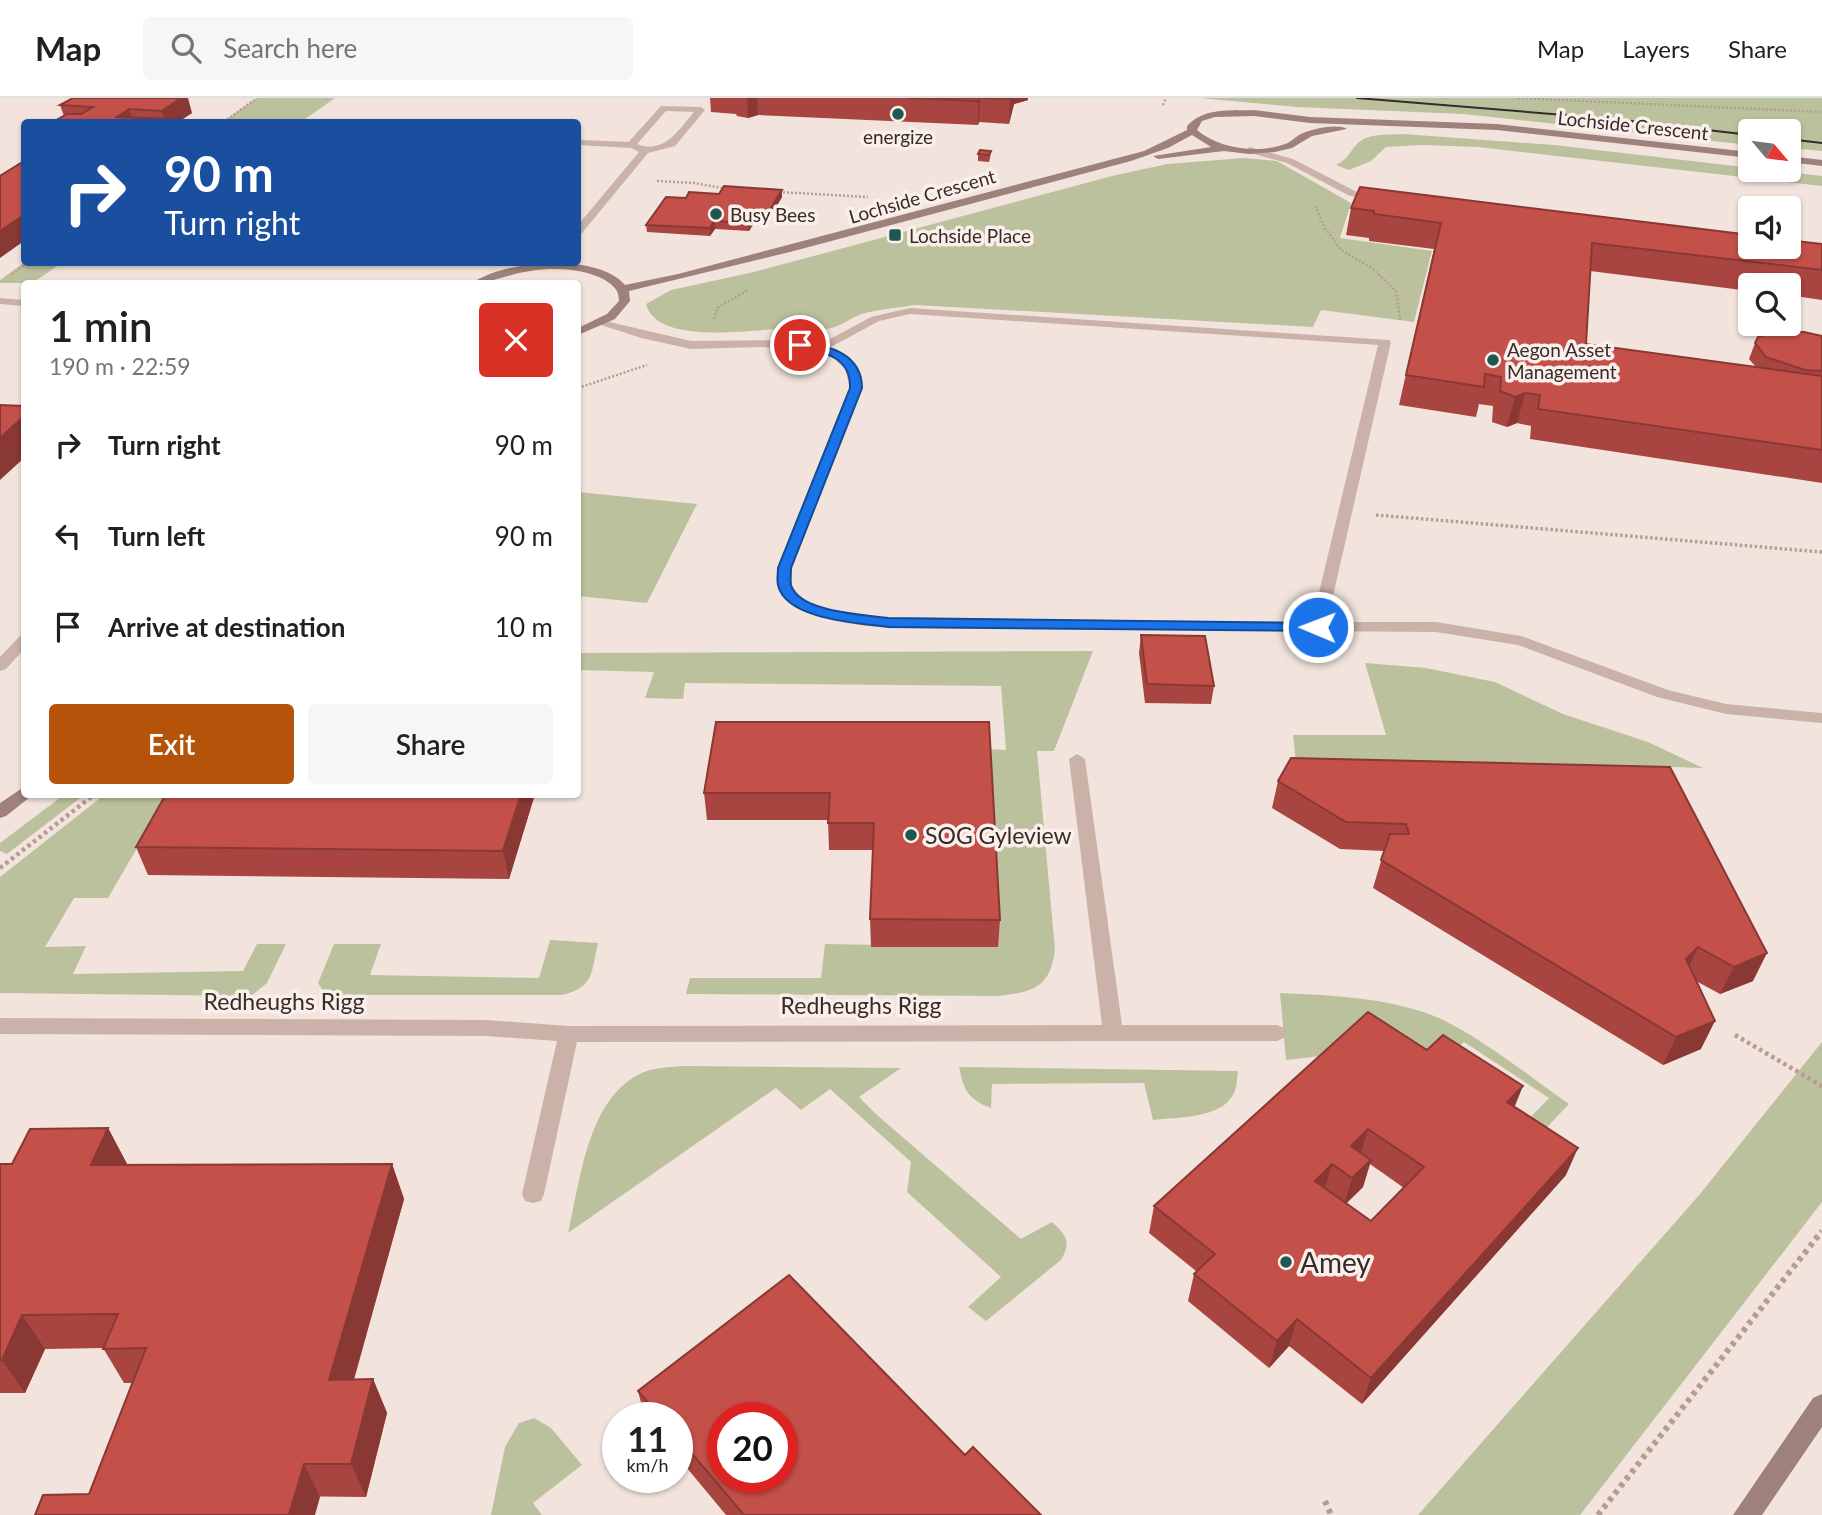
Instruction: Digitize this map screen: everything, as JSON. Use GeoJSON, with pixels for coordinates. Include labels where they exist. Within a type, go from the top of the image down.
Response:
{"type":"FeatureCollection","features":[{"type":"Feature","properties":{"kind":"street"},"geometry":{"type":"LineString","coordinates":[[581,143],[631,145],[645,151],[672,144],[701,110],[664,108],[631,145]]}},
{"type":"Feature","properties":{"kind":"street","name":"Lochside Crescent"},"geometry":{"type":"LineString","coordinates":[[623,289],[811,246],[1108,163],[1175,143],[1192,131],[1195,122],[1214,114],[1254,113],[1387,124],[1497,127],[1738,154]]}},
{"type":"Feature","properties":{"kind":"street"},"geometry":{"type":"LineString","coordinates":[[1278,117],[1301,127],[1297,155],[1306,170]]}},
{"type":"Feature","properties":{"kind":"street","name":"Lochside Crescent"},"geometry":{"type":"LineString","coordinates":[[1108,163],[1208,150],[1273,149],[1301,140],[1387,124]]}},
{"type":"Feature","properties":{"kind":"street","name":"Lochside Crescent"},"geometry":{"type":"LineString","coordinates":[[1192,131],[1206,142],[1235,149]]}},
{"type":"Feature","properties":{"kind":"street"},"geometry":{"type":"LineString","coordinates":[[1250,150],[1278,157],[1362,198],[1386,202]]}},
{"type":"Feature","properties":{"kind":"street"},"geometry":{"type":"LineString","coordinates":[[581,228],[645,151]]}},
{"type":"Feature","properties":{"kind":"street"},"geometry":{"type":"LineString","coordinates":[[1801,161],[1822,163]]}},
{"type":"Feature","properties":{"kind":"street"},"geometry":{"type":"LineString","coordinates":[[486,280],[504,273],[542,266]]}},
{"type":"Feature","properties":{"kind":"street"},"geometry":{"type":"LineString","coordinates":[[553,266],[602,275],[623,289],[623,306],[601,324],[581,331]]}},
{"type":"Feature","properties":{"kind":"street"},"geometry":{"type":"LineString","coordinates":[[0,301],[21,303]]}},
{"type":"Feature","properties":{"kind":"street"},"geometry":{"type":"LineString","coordinates":[[823,347],[863,321],[888,313],[910,311],[1385,342],[1318,627]]}},
{"type":"Feature","properties":{"kind":"street"},"geometry":{"type":"LineString","coordinates":[[601,324],[692,345],[823,347],[847,361],[856,373],[856,388],[785,568],[784,584],[792,598],[812,609],[836,616],[888,623],[1410,626],[1493,635],[1560,653],[1663,694],[1726,709],[1822,718]]}},
{"type":"Feature","properties":{"kind":"street"},"geometry":{"type":"LineString","coordinates":[[0,666],[21,643]]}},
{"type":"Feature","properties":{"kind":"street"},"geometry":{"type":"LineString","coordinates":[[1077,759],[1113,1032]]}},
{"type":"Feature","properties":{"kind":"street"},"geometry":{"type":"LineString","coordinates":[[0,812],[21,795]]}},
{"type":"Feature","properties":{"kind":"street","name":"Redheughs Rigg"},"geometry":{"type":"LineString","coordinates":[[0,1026],[486,1028],[569,1034],[1277,1033]]}},
{"type":"Feature","properties":{"kind":"street"},"geometry":{"type":"LineString","coordinates":[[533,1194],[569,1034]]}},
{"type":"Feature","properties":{"kind":"street"},"geometry":{"type":"LineString","coordinates":[[1746,1515],[1822,1406]]}},
{"type":"Feature","properties":{"kind":"path"},"geometry":{"type":"LineString","coordinates":[[228,119],[257,98]]}},
{"type":"Feature","properties":{"kind":"path"},"geometry":{"type":"LineString","coordinates":[[1163,105],[1166,98]]}},
{"type":"Feature","properties":{"kind":"path"},"geometry":{"type":"LineString","coordinates":[[1518,98],[1822,112]]}},
{"type":"Feature","properties":{"kind":"path"},"geometry":{"type":"LineString","coordinates":[[1306,170],[1311,197],[1325,228],[1341,250],[1372,268],[1396,292],[1401,324],[1385,342]]}},
{"type":"Feature","properties":{"kind":"path"},"geometry":{"type":"LineString","coordinates":[[624,179],[694,183],[740,190]]}},
{"type":"Feature","properties":{"kind":"path"},"geometry":{"type":"LineString","coordinates":[[767,191],[878,197]]}},
{"type":"Feature","properties":{"kind":"path"},"geometry":{"type":"LineString","coordinates":[[1343,513],[1822,552]]}},
{"type":"Feature","properties":{"kind":"path"},"geometry":{"type":"LineString","coordinates":[[0,868],[89,798]]}},
{"type":"Feature","properties":{"kind":"path"},"geometry":{"type":"LineString","coordinates":[[1735,1035],[1822,1086]]}},
{"type":"Feature","properties":{"kind":"path"},"geometry":{"type":"LineString","coordinates":[[1598,1515],[1822,1231]]}},
{"type":"Feature","properties":{"kind":"path"},"geometry":{"type":"LineString","coordinates":[[1325,1501],[1331,1515]]}},
{"type":"Feature","properties":{"kind":"green space"},"geometry":{"type":"Polygon","coordinates":[[[257,98],[335,98],[305,119],[226,119],[257,98]]]}},
{"type":"Feature","properties":{"kind":"green space"},"geometry":{"type":"Polygon","coordinates":[[[1199,98],[1822,98],[1822,151],[1801,149],[1801,119],[1738,119],[1738,144],[1463,114],[1297,107],[1199,98]]]}},
{"type":"Feature","properties":{"kind":"green space"},"geometry":{"type":"Polygon","coordinates":[[[1403,134],[1554,145],[1738,166],[1738,176],[1478,147],[1422,145],[1386,147],[1371,161],[1349,170],[1336,165],[1344,160],[1359,142],[1380,135],[1403,134]]]}},
{"type":"Feature","properties":{"kind":"green space"},"geometry":{"type":"Polygon","coordinates":[[[1244,158],[1277,161],[1351,203],[1340,238],[1432,251],[1414,322],[1321,310],[1313,327],[915,305],[862,314],[827,329],[705,332],[667,325],[654,317],[646,304],[671,290],[754,272],[1112,176],[1167,164],[1244,158]]]}},
{"type":"Feature","properties":{"kind":"green space"},"geometry":{"type":"Polygon","coordinates":[[[1801,174],[1822,176],[1822,186],[1787,182],[1801,182],[1801,174]]]}},
{"type":"Feature","properties":{"kind":"green space"},"geometry":{"type":"Polygon","coordinates":[[[21,265],[58,266],[36,280],[0,283],[0,280],[21,265]]]}},
{"type":"Feature","properties":{"kind":"green space"},"geometry":{"type":"Polygon","coordinates":[[[581,492],[697,504],[647,603],[581,596],[581,492]]]}},
{"type":"Feature","properties":{"kind":"green space"},"geometry":{"type":"Polygon","coordinates":[[[1093,651],[1054,751],[1037,751],[1055,950],[1049,973],[1038,986],[1030,990],[998,996],[686,994],[690,978],[821,978],[825,944],[998,947],[988,749],[1006,750],[1001,686],[685,683],[683,699],[645,698],[654,672],[581,670],[581,653],[1093,651]]]}},
{"type":"Feature","properties":{"kind":"green space"},"geometry":{"type":"Polygon","coordinates":[[[1365,663],[1426,668],[1495,682],[1563,714],[1648,742],[1703,768],[1512,762],[1502,779],[1297,773],[1293,735],[1386,735],[1365,663]]]}},
{"type":"Feature","properties":{"kind":"green space"},"geometry":{"type":"Polygon","coordinates":[[[60,798],[80,798],[7,854],[0,851],[0,843],[60,798]]]}},
{"type":"Feature","properties":{"kind":"green space"},"geometry":{"type":"Polygon","coordinates":[[[100,798],[166,798],[108,898],[74,898],[45,947],[86,946],[73,974],[243,971],[257,944],[286,944],[267,983],[251,996],[0,993],[0,877],[100,798]]]}},
{"type":"Feature","properties":{"kind":"green space"},"geometry":{"type":"Polygon","coordinates":[[[550,940],[598,943],[590,977],[581,988],[562,995],[326,995],[318,983],[334,944],[381,944],[370,975],[539,978],[550,940]]]}},
{"type":"Feature","properties":{"kind":"green space"},"geometry":{"type":"Polygon","coordinates":[[[1280,993],[1370,1000],[1423,1012],[1478,1040],[1569,1104],[1531,1144],[1515,1133],[1549,1098],[1464,1042],[1443,1060],[1321,1056],[1286,1060],[1280,993]]]}},
{"type":"Feature","properties":{"kind":"green space"},"geometry":{"type":"Polygon","coordinates":[[[1822,1042],[1822,1202],[1580,1515],[1418,1515],[1700,1194],[1822,1042]]]}},
{"type":"Feature","properties":{"kind":"green space"},"geometry":{"type":"Polygon","coordinates":[[[686,1066],[901,1068],[859,1097],[1021,1239],[1052,1222],[1067,1243],[1061,1260],[986,1321],[968,1307],[1001,1277],[907,1192],[911,1162],[830,1089],[801,1110],[776,1088],[568,1233],[588,1145],[607,1104],[621,1087],[643,1072],[686,1066]]]}},
{"type":"Feature","properties":{"kind":"green space"},"geometry":{"type":"Polygon","coordinates":[[[959,1067],[1238,1071],[1234,1093],[1220,1108],[1198,1115],[1153,1120],[1144,1083],[992,1084],[991,1108],[968,1093],[959,1067]]]}},
{"type":"Feature","properties":{"kind":"green space"},"geometry":{"type":"Polygon","coordinates":[[[534,1418],[551,1428],[582,1465],[533,1503],[542,1515],[491,1515],[505,1447],[519,1423],[534,1418]]]}},
{"type":"Feature","properties":{"kind":"building"},"geometry":{"type":"Polygon","coordinates":[[[73,98],[181,98],[162,111],[129,109],[117,117],[172,119],[58,119],[67,114],[81,114],[93,107],[60,105],[73,98]]]}},
{"type":"Feature","properties":{"kind":"building"},"geometry":{"type":"Polygon","coordinates":[[[907,98],[980,98],[978,101],[907,98]]]}},
{"type":"Feature","properties":{"kind":"building"},"geometry":{"type":"Polygon","coordinates":[[[980,150],[991,151],[989,155],[978,154],[980,150]]]}},
{"type":"Feature","properties":{"kind":"building"},"geometry":{"type":"Polygon","coordinates":[[[21,163],[21,217],[0,231],[0,176],[21,163]]]}},
{"type":"Feature","properties":{"kind":"building","name":"Busy Bees"},"geometry":{"type":"Polygon","coordinates":[[[724,186],[782,190],[766,216],[753,215],[748,223],[714,221],[710,228],[646,225],[666,197],[686,198],[689,192],[719,194],[724,186]]]}},
{"type":"Feature","properties":{"kind":"building","name":"Aegon Asset Management"},"geometry":{"type":"Polygon","coordinates":[[[1360,187],[1738,234],[1738,259],[1801,259],[1801,242],[1822,244],[1822,270],[1592,243],[1586,344],[1822,376],[1822,450],[1538,409],[1540,395],[1525,393],[1515,397],[1500,391],[1501,377],[1485,374],[1484,387],[1406,375],[1441,223],[1374,214],[1374,211],[1351,208],[1360,187]]]}},
{"type":"Feature","properties":{"kind":"building"},"geometry":{"type":"Polygon","coordinates":[[[1801,332],[1822,336],[1822,371],[1805,370],[1766,357],[1755,343],[1758,337],[1801,336],[1801,332]]]}},
{"type":"Feature","properties":{"kind":"building"},"geometry":{"type":"Polygon","coordinates":[[[0,405],[21,406],[21,419],[0,438],[0,405]]]}},
{"type":"Feature","properties":{"kind":"building"},"geometry":{"type":"Polygon","coordinates":[[[1141,635],[1205,636],[1214,686],[1147,684],[1141,635]]]}},
{"type":"Feature","properties":{"kind":"building","name":"SOG Gyleview"},"geometry":{"type":"Polygon","coordinates":[[[716,722],[989,722],[1000,920],[870,919],[874,823],[828,823],[830,793],[704,793],[716,722]]]}},
{"type":"Feature","properties":{"kind":"building"},"geometry":{"type":"Polygon","coordinates":[[[1291,758],[1670,767],[1767,953],[1734,967],[1698,947],[1686,959],[1715,1021],[1676,1037],[1381,860],[1390,834],[1409,834],[1406,824],[1346,822],[1278,781],[1291,758]]]}},
{"type":"Feature","properties":{"kind":"building"},"geometry":{"type":"Polygon","coordinates":[[[164,798],[520,798],[503,851],[136,847],[164,798]]]}},
{"type":"Feature","properties":{"kind":"building"},"geometry":{"type":"Polygon","coordinates":[[[1368,1012],[1427,1050],[1443,1035],[1523,1086],[1507,1102],[1578,1148],[1371,1378],[1297,1319],[1277,1341],[1194,1274],[1215,1254],[1154,1206],[1368,1012]],[[1368,1129],[1351,1146],[1371,1160],[1352,1178],[1332,1164],[1315,1181],[1371,1221],[1424,1167],[1368,1129]]]}},
{"type":"Feature","properties":{"kind":"building"},"geometry":{"type":"Polygon","coordinates":[[[108,1128],[91,1165],[392,1164],[329,1380],[373,1379],[351,1464],[304,1464],[289,1515],[35,1515],[43,1495],[89,1494],[146,1348],[103,1349],[118,1314],[22,1315],[0,1360],[0,1164],[12,1164],[30,1129],[108,1128]]]}},
{"type":"Feature","properties":{"kind":"building"},"geometry":{"type":"Polygon","coordinates":[[[789,1275],[965,1455],[973,1447],[1041,1515],[744,1515],[725,1493],[798,1493],[798,1402],[707,1402],[707,1471],[693,1455],[693,1402],[647,1402],[638,1391],[789,1275]]]}},
{"type":"Feature","properties":{"kind":"tram line"},"geometry":{"type":"LineString","coordinates":[[1357,98],[1614,119],[1738,134]]}},
{"type":"Feature","properties":{"kind":"tram line"},"geometry":{"type":"LineString","coordinates":[[1801,141],[1822,143]]}},
{"type":"Feature","properties":{"kind":"place","name":"energize"},"geometry":{"type":"Point","coordinates":[898,114]}},
{"type":"Feature","properties":{"kind":"place","name":"Busy Bees"},"geometry":{"type":"Point","coordinates":[716,214]}},
{"type":"Feature","properties":{"kind":"place","name":"Lochside Place"},"geometry":{"type":"Point","coordinates":[895,235]}},
{"type":"Feature","properties":{"kind":"place","name":"Aegon Asset Management"},"geometry":{"type":"Point","coordinates":[1493,360]}},
{"type":"Feature","properties":{"kind":"place","name":"SOG Gyleview"},"geometry":{"type":"Point","coordinates":[911,835]}},
{"type":"Feature","properties":{"kind":"place","name":"Amey"},"geometry":{"type":"Point","coordinates":[1286,1262]}},
{"type":"Feature","properties":{"kind":"route"},"geometry":{"type":"LineString","coordinates":[[800,345],[823,347],[837,354],[847,361],[856,373],[856,388],[785,568],[784,584],[792,598],[812,609],[862,621],[888,623],[1318,627]]}}]}
